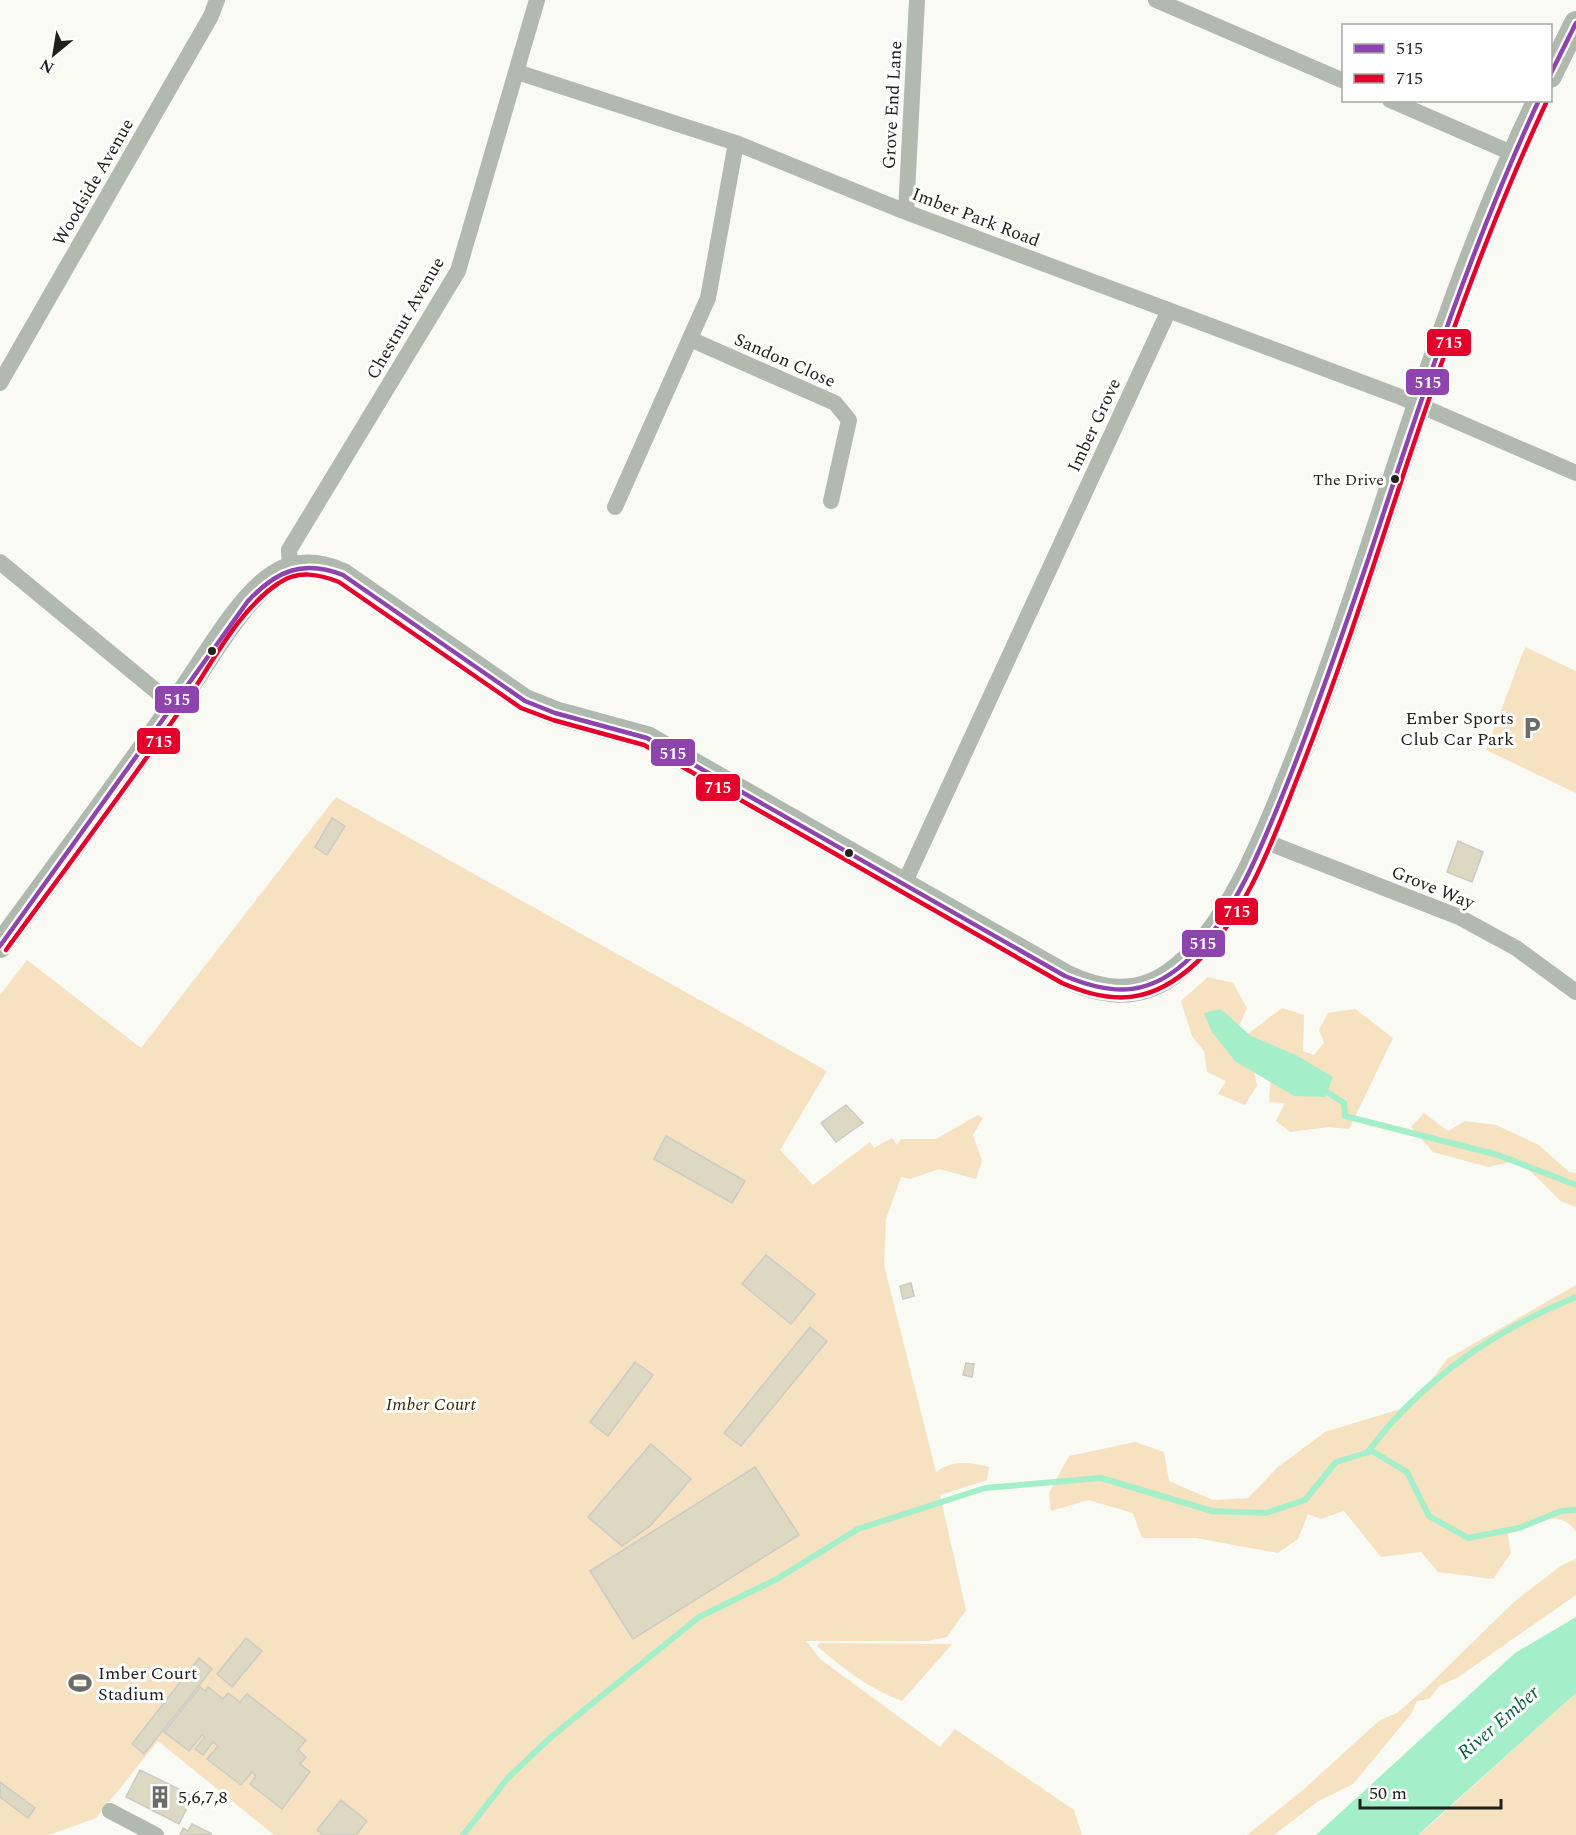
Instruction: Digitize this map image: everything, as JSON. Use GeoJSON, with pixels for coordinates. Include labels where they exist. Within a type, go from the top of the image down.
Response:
{"type":"FeatureCollection","features":[{"type":"Feature","properties":{"kind":"main road"},"geometry":{"type":"LineString","coordinates":[[1552,74],[1576,23]]}},
{"type":"Feature","properties":{"kind":"main road"},"geometry":{"type":"LineString","coordinates":[[0,946],[251,597],[268,581],[290,568],[314,567],[343,575],[525,701],[545,710],[647,738],[1065,976],[1086,986],[1121,992],[1139,990],[1156,984],[1185,962],[1226,909],[1264,841],[1342,639],[1419,404],[1483,227],[1538,102]]}},
{"type":"Feature","properties":{"kind":"street","name":"Woodside Avenue"},"geometry":{"type":"LineString","coordinates":[[0,383],[211,16],[217,0]]}},
{"type":"Feature","properties":{"kind":"street","name":"Chestnut Avenue"},"geometry":{"type":"LineString","coordinates":[[290,568],[289,550],[458,271],[537,0]]}},
{"type":"Feature","properties":{"kind":"street","name":"Grove End Lane"},"geometry":{"type":"LineString","coordinates":[[906,212],[917,0]]}},
{"type":"Feature","properties":{"kind":"street"},"geometry":{"type":"LineString","coordinates":[[1156,0],[1342,80]]}},
{"type":"Feature","properties":{"kind":"street","name":"Imber Park Road"},"geometry":{"type":"LineString","coordinates":[[517,72],[736,143],[906,212],[1419,404]]}},
{"type":"Feature","properties":{"kind":"street"},"geometry":{"type":"LineString","coordinates":[[1395,102],[1514,154]]}},
{"type":"Feature","properties":{"kind":"street"},"geometry":{"type":"LineString","coordinates":[[615,507],[708,298],[736,143]]}},
{"type":"Feature","properties":{"kind":"street","name":"Imber Grove"},"geometry":{"type":"LineString","coordinates":[[904,884],[1169,310]]}},
{"type":"Feature","properties":{"kind":"street","name":"Sandon Close"},"geometry":{"type":"LineString","coordinates":[[690,339],[835,403],[849,420],[831,501]]}},
{"type":"Feature","properties":{"kind":"street"},"geometry":{"type":"LineString","coordinates":[[1419,404],[1576,473]]}},
{"type":"Feature","properties":{"kind":"street"},"geometry":{"type":"LineString","coordinates":[[0,562],[160,694],[176,704]]}},
{"type":"Feature","properties":{"kind":"street","name":"Grove Way"},"geometry":{"type":"LineString","coordinates":[[1264,841],[1459,917],[1516,948],[1576,992]]}},
{"type":"Feature","properties":{"kind":"street"},"geometry":{"type":"LineString","coordinates":[[110,1811],[147,1833]]}},
{"type":"Feature","properties":{"kind":"green space","name":"Ember Sports Club Car Park"},"geometry":{"type":"Polygon","coordinates":[[[1525,647],[1576,671],[1576,793],[1486,750],[1525,647]]]}},
{"type":"Feature","properties":{"kind":"green space","name":"Imber Court"},"geometry":{"type":"Polygon","coordinates":[[[336,797],[827,1071],[780,1150],[813,1185],[870,1142],[874,1148],[892,1138],[897,1145],[901,1139],[936,1139],[978,1115],[983,1118],[973,1135],[982,1161],[976,1179],[939,1169],[910,1179],[901,1177],[886,1219],[884,1265],[936,1472],[948,1465],[961,1463],[989,1467],[987,1480],[940,1495],[966,1610],[947,1637],[928,1641],[806,1641],[820,1659],[940,1747],[955,1729],[1074,1810],[1082,1835],[274,1835],[158,1741],[96,1818],[49,1835],[0,1835],[0,995],[27,960],[141,1048],[336,797]]]}},
{"type":"Feature","properties":{"kind":"green space"},"geometry":{"type":"Polygon","coordinates":[[[1208,977],[1233,983],[1247,1008],[1238,1028],[1245,1036],[1282,1008],[1304,1015],[1303,1051],[1314,1055],[1324,1043],[1319,1030],[1328,1013],[1355,1009],[1393,1038],[1349,1129],[1329,1127],[1290,1132],[1276,1121],[1285,1103],[1269,1102],[1271,1074],[1251,1055],[1257,1086],[1245,1105],[1218,1094],[1226,1081],[1207,1072],[1204,1051],[1192,1036],[1181,1001],[1208,977]]]}},
{"type":"Feature","properties":{"kind":"green space"},"geometry":{"type":"Polygon","coordinates":[[[1424,1113],[1448,1131],[1465,1121],[1496,1125],[1539,1145],[1569,1172],[1576,1173],[1576,1207],[1560,1201],[1519,1160],[1488,1167],[1433,1152],[1411,1127],[1424,1113]]]}},
{"type":"Feature","properties":{"kind":"green space"},"geometry":{"type":"Polygon","coordinates":[[[1576,1285],[1576,1532],[1569,1524],[1553,1518],[1507,1530],[1511,1553],[1493,1579],[1438,1572],[1421,1552],[1381,1557],[1344,1511],[1321,1519],[1308,1514],[1298,1539],[1278,1553],[1196,1538],[1142,1538],[1133,1513],[1088,1500],[1051,1511],[1049,1493],[1069,1456],[1135,1442],[1164,1452],[1169,1481],[1213,1500],[1248,1498],[1278,1467],[1325,1432],[1413,1405],[1447,1359],[1576,1285]]]}},
{"type":"Feature","properties":{"kind":"green space"},"geometry":{"type":"Polygon","coordinates":[[[1576,1559],[1576,1595],[1457,1678],[1439,1686],[1429,1699],[1417,1701],[1411,1714],[1353,1784],[1317,1802],[1274,1835],[1247,1835],[1304,1789],[1380,1720],[1397,1713],[1427,1687],[1516,1600],[1562,1565],[1576,1559]]]}},
{"type":"Feature","properties":{"kind":"green space"},"geometry":{"type":"Polygon","coordinates":[[[820,1643],[952,1644],[902,1701],[879,1691],[847,1670],[817,1646],[820,1643]]]}},
{"type":"Feature","properties":{"kind":"green space"},"geometry":{"type":"Polygon","coordinates":[[[1576,1693],[1576,1835],[1418,1835],[1428,1827],[1576,1693]]]}},
{"type":"Feature","properties":{"kind":"water"},"geometry":{"type":"Polygon","coordinates":[[[1221,1009],[1251,1036],[1296,1055],[1333,1077],[1325,1097],[1294,1096],[1235,1061],[1212,1032],[1204,1013],[1221,1009]]]}},
{"type":"Feature","properties":{"kind":"water","name":"River Ember"},"geometry":{"type":"Polygon","coordinates":[[[1576,1617],[1576,1693],[1418,1835],[1316,1835],[1515,1653],[1576,1617]]]}},
{"type":"Feature","properties":{"kind":"building"},"geometry":{"type":"Polygon","coordinates":[[[332,818],[345,826],[327,855],[315,847],[332,818]]]}},
{"type":"Feature","properties":{"kind":"building"},"geometry":{"type":"Polygon","coordinates":[[[1458,841],[1483,852],[1472,882],[1447,872],[1458,841]]]}},
{"type":"Feature","properties":{"kind":"building"},"geometry":{"type":"Polygon","coordinates":[[[846,1105],[863,1123],[836,1142],[821,1123],[846,1105]]]}},
{"type":"Feature","properties":{"kind":"building"},"geometry":{"type":"Polygon","coordinates":[[[666,1136],[745,1181],[732,1203],[654,1159],[666,1136]]]}},
{"type":"Feature","properties":{"kind":"building"},"geometry":{"type":"Polygon","coordinates":[[[766,1255],[815,1294],[791,1324],[742,1284],[766,1255]]]}},
{"type":"Feature","properties":{"kind":"building"},"geometry":{"type":"Polygon","coordinates":[[[911,1283],[914,1296],[903,1299],[900,1286],[911,1283]]]}},
{"type":"Feature","properties":{"kind":"building"},"geometry":{"type":"Polygon","coordinates":[[[810,1327],[827,1341],[741,1446],[724,1433],[810,1327]]]}},
{"type":"Feature","properties":{"kind":"building"},"geometry":{"type":"Polygon","coordinates":[[[635,1362],[653,1375],[608,1436],[590,1422],[635,1362]]]}},
{"type":"Feature","properties":{"kind":"building"},"geometry":{"type":"Polygon","coordinates":[[[966,1363],[974,1364],[972,1377],[963,1375],[966,1363]]]}},
{"type":"Feature","properties":{"kind":"building"},"geometry":{"type":"Polygon","coordinates":[[[651,1444],[691,1479],[650,1526],[622,1546],[588,1517],[651,1444]]]}},
{"type":"Feature","properties":{"kind":"building"},"geometry":{"type":"Polygon","coordinates":[[[755,1467],[799,1535],[633,1639],[590,1571],[755,1467]]]}},
{"type":"Feature","properties":{"kind":"building"},"geometry":{"type":"Polygon","coordinates":[[[246,1638],[262,1651],[232,1687],[217,1674],[246,1638]]]}},
{"type":"Feature","properties":{"kind":"building"},"geometry":{"type":"Polygon","coordinates":[[[199,1658],[212,1669],[144,1754],[132,1744],[199,1658]]]}},
{"type":"Feature","properties":{"kind":"building"},"geometry":{"type":"Polygon","coordinates":[[[200,1687],[205,1691],[208,1687],[223,1699],[228,1693],[240,1702],[247,1694],[306,1740],[298,1750],[306,1757],[300,1764],[310,1772],[282,1809],[250,1784],[256,1776],[252,1772],[241,1785],[207,1759],[218,1746],[213,1742],[203,1755],[195,1749],[205,1737],[202,1735],[189,1751],[164,1732],[200,1687]]]}},
{"type":"Feature","properties":{"kind":"building","name":"5,6,7,8"},"geometry":{"type":"Polygon","coordinates":[[[140,1770],[193,1796],[179,1824],[126,1797],[140,1770]]]}},
{"type":"Feature","properties":{"kind":"building"},"geometry":{"type":"Polygon","coordinates":[[[0,1782],[35,1808],[28,1818],[0,1797],[0,1782]]]}},
{"type":"Feature","properties":{"kind":"building"},"geometry":{"type":"Polygon","coordinates":[[[341,1800],[367,1821],[356,1835],[323,1835],[317,1830],[341,1800]]]}},
{"type":"Feature","properties":{"kind":"building"},"geometry":{"type":"Polygon","coordinates":[[[192,1824],[212,1834],[180,1835],[183,1828],[188,1831],[192,1824]]]}},
{"type":"Feature","properties":{"kind":"waterway"},"geometry":{"type":"LineString","coordinates":[[1327,1092],[1344,1103],[1345,1116],[1498,1155],[1576,1185]]}},
{"type":"Feature","properties":{"kind":"waterway"},"geometry":{"type":"LineString","coordinates":[[1368,1452],[1411,1402],[1461,1360],[1517,1325],[1576,1297]]}},
{"type":"Feature","properties":{"kind":"waterway"},"geometry":{"type":"LineString","coordinates":[[463,1835],[508,1778],[551,1737],[699,1617],[777,1579],[858,1529],[985,1488],[1101,1478],[1212,1511],[1266,1513],[1305,1500],[1336,1462],[1372,1451],[1407,1472],[1429,1516],[1468,1538],[1519,1528],[1561,1511],[1576,1510]]}},
{"type":"Feature","properties":{"kind":"transit line","name":"515"},"geometry":{"type":"LineString","coordinates":[[1552,71],[1576,23]]}},
{"type":"Feature","properties":{"kind":"transit line","name":"515"},"geometry":{"type":"LineString","coordinates":[[0,946],[248,601],[280,575],[303,568],[315,568],[343,575],[525,701],[555,713],[647,738],[1065,976],[1083,983],[1117,989],[1132,989],[1162,979],[1192,956],[1223,918],[1248,875],[1268,829],[1330,671],[1468,269],[1538,102]]}},
{"type":"Feature","properties":{"kind":"transit line","name":"715"},"geometry":{"type":"LineString","coordinates":[[6,950],[158,742],[237,625],[250,609],[279,583],[294,576],[309,575],[339,582],[521,708],[553,720],[644,745],[1062,983],[1099,995],[1116,997],[1132,997],[1164,986],[1196,963],[1229,924],[1243,902],[1266,855],[1334,680],[1464,301],[1503,201],[1546,103]]}},
{"type":"Feature","properties":{"kind":"place","name":"The Drive"},"geometry":{"type":"Point","coordinates":[1395,479]}},
{"type":"Feature","properties":{"kind":"place","name":"Ember Sports Club Car Park"},"geometry":{"type":"Point","coordinates":[1532,728]}},
{"type":"Feature","properties":{"kind":"place","name":"Imber Court Stadium"},"geometry":{"type":"Point","coordinates":[80,1683]}},
{"type":"Feature","properties":{"kind":"place","name":"5,6,7,8"},"geometry":{"type":"Point","coordinates":[160,1797]}}]}
